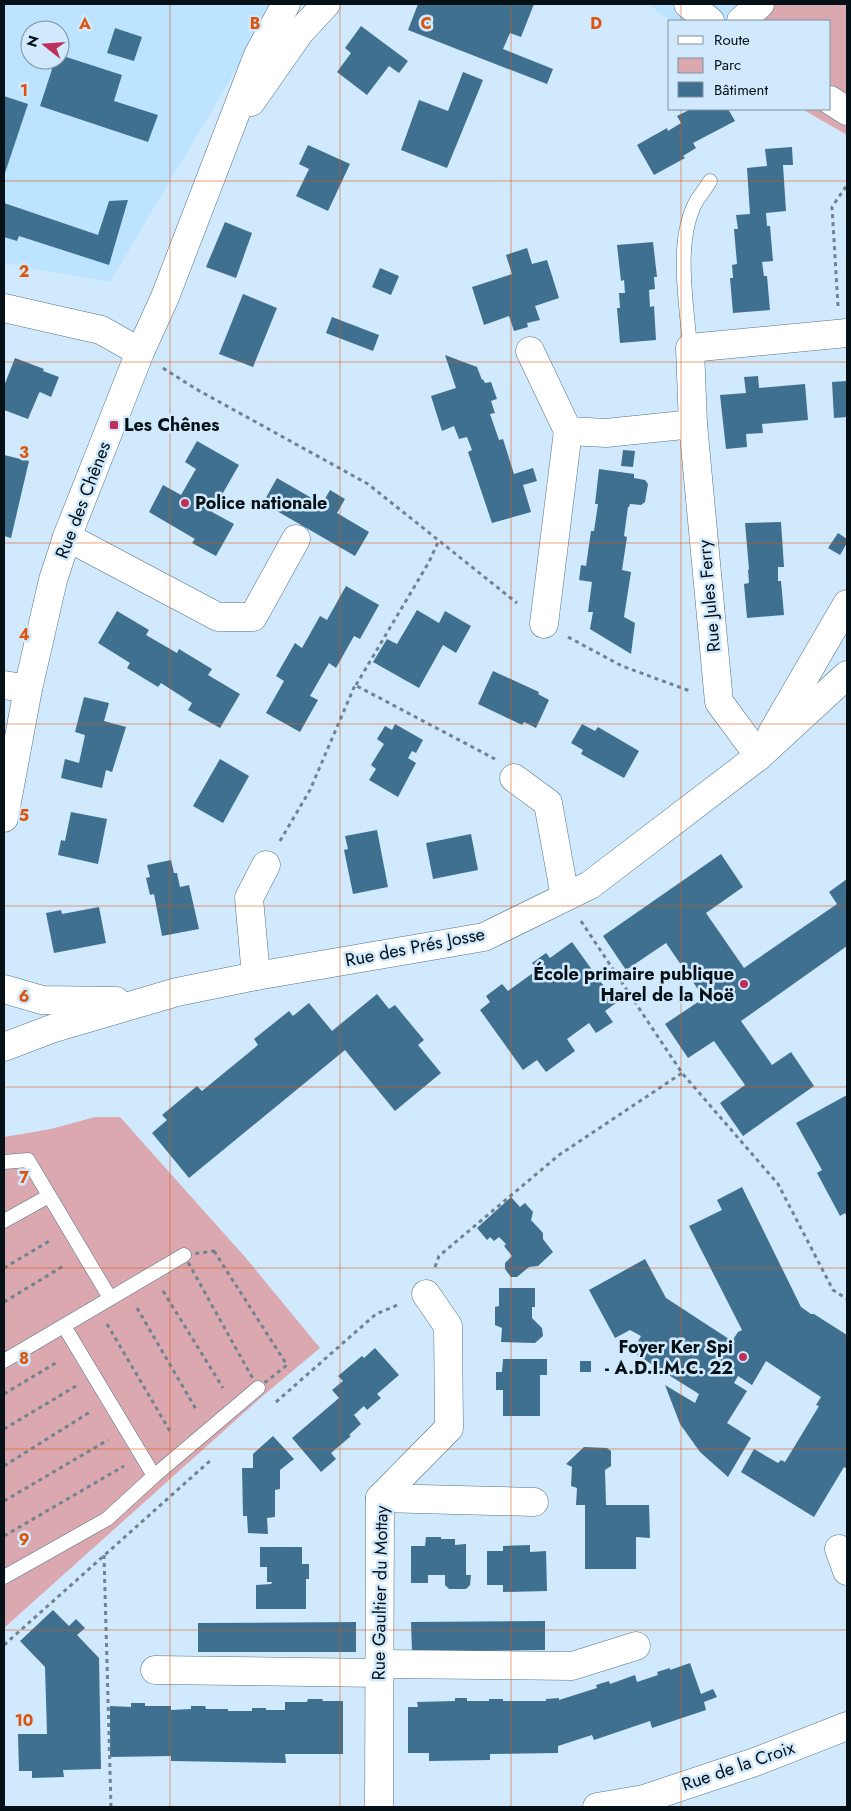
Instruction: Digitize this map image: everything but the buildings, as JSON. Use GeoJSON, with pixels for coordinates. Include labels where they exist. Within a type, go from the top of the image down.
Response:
{"type":"FeatureCollection","features":[{"type":"Feature","properties":{"kind":"street","name":"Rue des Chênes"},"geometry":{"type":"LineString","coordinates":[[4,818],[16,687],[67,537],[140,352],[165,297],[258,55],[286,4]]}},
{"type":"Feature","properties":{"kind":"street"},"geometry":{"type":"LineString","coordinates":[[688,4],[709,20]]}},
{"type":"Feature","properties":{"kind":"street"},"geometry":{"type":"LineString","coordinates":[[742,20],[760,4]]}},
{"type":"Feature","properties":{"kind":"street","name":"Rue des Chênes"},"geometry":{"type":"LineString","coordinates":[[226,138],[300,32],[324,5]]}},
{"type":"Feature","properties":{"kind":"street"},"geometry":{"type":"LineString","coordinates":[[831,101],[847,111]]}},
{"type":"Feature","properties":{"kind":"street"},"geometry":{"type":"LineString","coordinates":[[4,308],[101,330],[140,352]]}},
{"type":"Feature","properties":{"kind":"street"},"geometry":{"type":"LineString","coordinates":[[690,348],[843,334]]}},
{"type":"Feature","properties":{"kind":"street","name":"Rue Jules Ferry"},"geometry":{"type":"LineString","coordinates":[[690,348],[693,424],[719,702]]}},
{"type":"Feature","properties":{"kind":"street"},"geometry":{"type":"LineString","coordinates":[[530,351],[568,431],[544,624]]}},
{"type":"Feature","properties":{"kind":"street"},"geometry":{"type":"LineString","coordinates":[[568,431],[606,434],[693,424]]}},
{"type":"Feature","properties":{"kind":"street"},"geometry":{"type":"LineString","coordinates":[[67,537],[218,617],[253,616],[296,539]]}},
{"type":"Feature","properties":{"kind":"street","name":"Rue des Prés Josse"},"geometry":{"type":"LineString","coordinates":[[759,756],[847,604]]}},
{"type":"Feature","properties":{"kind":"street","name":"Rue des Prés Josse"},"geometry":{"type":"LineString","coordinates":[[4,1047],[54,1028],[177,992],[256,976],[484,937],[590,885],[759,756],[847,675]]}},
{"type":"Feature","properties":{"kind":"street"},"geometry":{"type":"LineString","coordinates":[[719,702],[759,756]]}},
{"type":"Feature","properties":{"kind":"street"},"geometry":{"type":"LineString","coordinates":[[514,778],[548,803],[565,898]]}},
{"type":"Feature","properties":{"kind":"street"},"geometry":{"type":"LineString","coordinates":[[256,976],[249,898],[266,865]]}},
{"type":"Feature","properties":{"kind":"street","name":"Rue des Prés Josse"},"geometry":{"type":"LineString","coordinates":[[4,989],[42,1000],[140,1002]]}},
{"type":"Feature","properties":{"kind":"street","name":"Rue Gaultier du Mottay"},"geometry":{"type":"LineString","coordinates":[[379,1807],[380,1498],[449,1428],[448,1326],[426,1294]]}},
{"type":"Feature","properties":{"kind":"street"},"geometry":{"type":"LineString","coordinates":[[380,1498],[534,1502]]}},
{"type":"Feature","properties":{"kind":"street"},"geometry":{"type":"LineString","coordinates":[[156,1670],[572,1666],[636,1646]]}},
{"type":"Feature","properties":{"kind":"street","name":"Rue de la Croix"},"geometry":{"type":"LineString","coordinates":[[598,1807],[646,1803],[847,1726]]}},
{"type":"Feature","properties":{"kind":"lane"},"geometry":{"type":"LineString","coordinates":[[690,348],[683,256],[687,228],[696,202],[710,181]]}},
{"type":"Feature","properties":{"kind":"lane"},"geometry":{"type":"LineString","coordinates":[[4,1162],[28,1160],[110,1298]]}},
{"type":"Feature","properties":{"kind":"lane"},"geometry":{"type":"LineString","coordinates":[[4,1221],[48,1196]]}},
{"type":"Feature","properties":{"kind":"lane"},"geometry":{"type":"LineString","coordinates":[[4,1362],[184,1255]]}},
{"type":"Feature","properties":{"kind":"lane"},"geometry":{"type":"LineString","coordinates":[[64,1326],[154,1476]]}},
{"type":"Feature","properties":{"kind":"lane"},"geometry":{"type":"LineString","coordinates":[[4,1577],[107,1519],[154,1476],[258,1388]]}},
{"type":"Feature","properties":{"kind":"path"},"geometry":{"type":"LineString","coordinates":[[843,334],[832,207],[847,185]]}},
{"type":"Feature","properties":{"kind":"path"},"geometry":{"type":"LineString","coordinates":[[140,352],[196,389],[368,484],[544,624],[622,666],[719,702]]}},
{"type":"Feature","properties":{"kind":"path"},"geometry":{"type":"LineString","coordinates":[[266,865],[310,790],[356,685],[429,562],[439,540]]}},
{"type":"Feature","properties":{"kind":"path"},"geometry":{"type":"LineString","coordinates":[[356,685],[497,760],[514,778]]}},
{"type":"Feature","properties":{"kind":"path"},"geometry":{"type":"LineString","coordinates":[[565,898],[682,1073],[778,1184],[833,1290],[847,1299]]}},
{"type":"Feature","properties":{"kind":"path"},"geometry":{"type":"LineString","coordinates":[[272,1405],[376,1314],[426,1294],[439,1256],[559,1155],[682,1073]]}},
{"type":"Feature","properties":{"kind":"path"},"geometry":{"type":"LineString","coordinates":[[4,1268],[69,1229]]}},
{"type":"Feature","properties":{"kind":"path"},"geometry":{"type":"LineString","coordinates":[[214,1251],[287,1365],[258,1388],[184,1255],[214,1251]]}},
{"type":"Feature","properties":{"kind":"path"},"geometry":{"type":"LineString","coordinates":[[4,1302],[84,1254]]}},
{"type":"Feature","properties":{"kind":"path"},"geometry":{"type":"LineString","coordinates":[[152,1274],[235,1408]]}},
{"type":"Feature","properties":{"kind":"path"},"geometry":{"type":"LineString","coordinates":[[126,1290],[209,1430]]}},
{"type":"Feature","properties":{"kind":"path"},"geometry":{"type":"LineString","coordinates":[[96,1307],[182,1453]]}},
{"type":"Feature","properties":{"kind":"path"},"geometry":{"type":"LineString","coordinates":[[4,1394],[79,1350]]}},
{"type":"Feature","properties":{"kind":"path"},"geometry":{"type":"LineString","coordinates":[[4,1429],[94,1376]]}},
{"type":"Feature","properties":{"kind":"path"},"geometry":{"type":"LineString","coordinates":[[4,1466],[109,1401]]}},
{"type":"Feature","properties":{"kind":"path"},"geometry":{"type":"LineString","coordinates":[[4,1501],[126,1430]]}},
{"type":"Feature","properties":{"kind":"path"},"geometry":{"type":"LineString","coordinates":[[4,1536],[142,1455]]}},
{"type":"Feature","properties":{"kind":"path"},"geometry":{"type":"LineString","coordinates":[[4,1645],[213,1458]]}},
{"type":"Feature","properties":{"kind":"path"},"geometry":{"type":"LineString","coordinates":[[104,1555],[112,1807]]}},
{"type":"Feature","properties":{"kind":"shaded area"},"geometry":{"type":"Polygon","coordinates":[[[4,4],[275,4],[110,282],[4,263],[4,4]]]}},
{"type":"Feature","properties":{"kind":"shaded area"},"geometry":{"type":"Polygon","coordinates":[[[649,4],[747,4],[732,20],[669,20],[649,4]]]}},
{"type":"Feature","properties":{"kind":"green space"},"geometry":{"type":"Polygon","coordinates":[[[747,4],[847,4],[847,135],[804,110],[831,110],[831,20],[732,20],[747,4]]]}},
{"type":"Feature","properties":{"kind":"green space"},"geometry":{"type":"Polygon","coordinates":[[[95,1117],[120,1117],[245,1257],[320,1348],[265,1394],[4,1628],[4,1137],[51,1129],[95,1117]]]}},
{"type":"Feature","properties":{"kind":"place","name":"Les Chênes"},"geometry":{"type":"Point","coordinates":[114,425]}},
{"type":"Feature","properties":{"kind":"place","name":"Police nationale"},"geometry":{"type":"Point","coordinates":[185,503]}},
{"type":"Feature","properties":{"kind":"place","name":"École primaire publique Harel de la Noë"},"geometry":{"type":"Point","coordinates":[744,984]}},
{"type":"Feature","properties":{"kind":"place","name":"Foyer Ker Spi - A.D.I.M.C. 22"},"geometry":{"type":"Point","coordinates":[743,1357]}}]}
